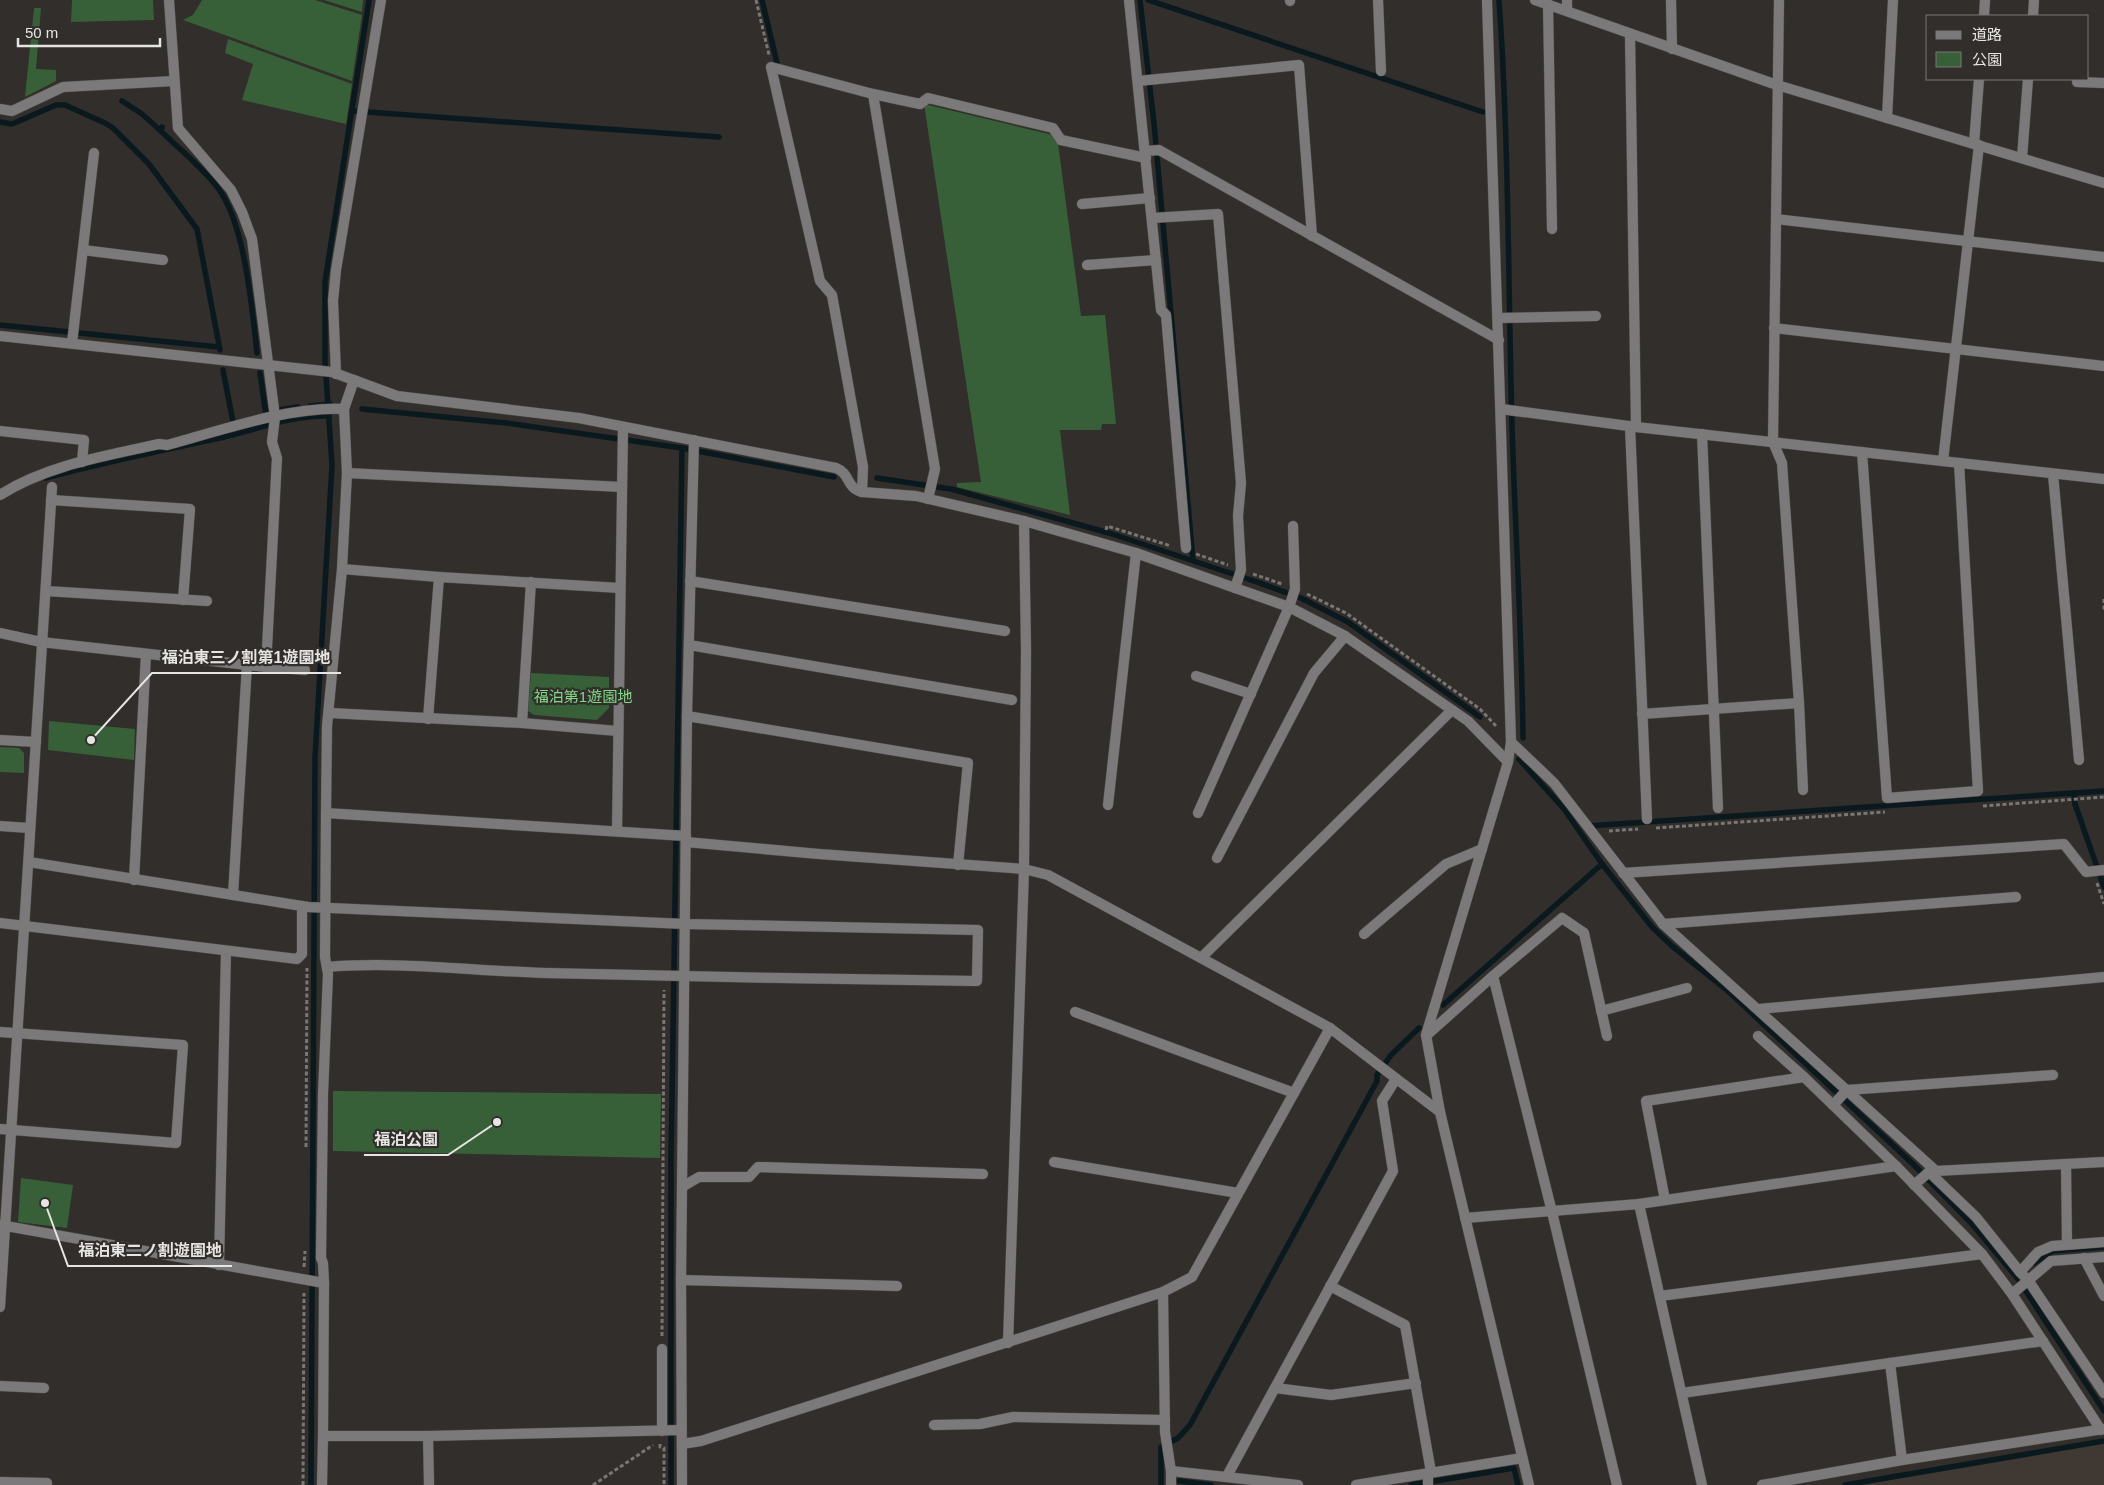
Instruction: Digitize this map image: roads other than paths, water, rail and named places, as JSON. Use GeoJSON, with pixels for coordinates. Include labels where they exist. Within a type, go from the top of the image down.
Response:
{"type":"FeatureCollection","features":[{"type":"Feature","properties":{"kind":"street"},"geometry":{"type":"LineString","coordinates":[[169,0],[178,128],[230,190],[242,212],[252,239],[268,365],[272,442],[277,458],[266,667]]}},
{"type":"Feature","properties":{"kind":"street"},"geometry":{"type":"LineString","coordinates":[[334,373],[333,302],[336,270],[381,0]]}},
{"type":"Feature","properties":{"kind":"street"},"geometry":{"type":"LineString","coordinates":[[1129,0],[1151,153],[1150,198],[1159,218],[1156,260],[1161,310],[1166,314],[1183,548]]}},
{"type":"Feature","properties":{"kind":"street"},"geometry":{"type":"LineString","coordinates":[[1378,0],[1381,71]]}},
{"type":"Feature","properties":{"kind":"street"},"geometry":{"type":"LineString","coordinates":[[1487,0],[1502,318],[1499,340],[1508,410],[1512,742],[1508,762],[1426,1036],[1440,1112],[1529,1485]]}},
{"type":"Feature","properties":{"kind":"street"},"geometry":{"type":"LineString","coordinates":[[1535,0],[1777,85],[2104,184]]}},
{"type":"Feature","properties":{"kind":"street"},"geometry":{"type":"LineString","coordinates":[[1567,0],[1567,11]]}},
{"type":"Feature","properties":{"kind":"street"},"geometry":{"type":"LineString","coordinates":[[1671,0],[1672,49]]}},
{"type":"Feature","properties":{"kind":"street"},"geometry":{"type":"LineString","coordinates":[[1779,0],[1773,442],[1782,463],[1799,703],[1802,790]]}},
{"type":"Feature","properties":{"kind":"street"},"geometry":{"type":"LineString","coordinates":[[1888,118],[1894,0]]}},
{"type":"Feature","properties":{"kind":"street"},"geometry":{"type":"LineString","coordinates":[[1984,15],[1985,0]]}},
{"type":"Feature","properties":{"kind":"street"},"geometry":{"type":"LineString","coordinates":[[2033,15],[2034,0]]}},
{"type":"Feature","properties":{"kind":"street"},"geometry":{"type":"LineString","coordinates":[[1548,4],[1552,229]]}},
{"type":"Feature","properties":{"kind":"street"},"geometry":{"type":"LineString","coordinates":[[1630,34],[1633,426],[1642,714],[1649,824]]}},
{"type":"Feature","properties":{"kind":"street"},"geometry":{"type":"LineString","coordinates":[[1141,80],[1299,65],[1312,236]]}},
{"type":"Feature","properties":{"kind":"street"},"geometry":{"type":"LineString","coordinates":[[862,492],[863,468],[832,295],[820,281],[771,67],[873,94],[920,104],[928,98],[1053,128],[1061,140],[1151,153],[1312,236],[1499,340]]}},
{"type":"Feature","properties":{"kind":"street"},"geometry":{"type":"LineString","coordinates":[[1943,461],[1968,242],[1979,80]]}},
{"type":"Feature","properties":{"kind":"street"},"geometry":{"type":"LineString","coordinates":[[2022,158],[2028,80]]}},
{"type":"Feature","properties":{"kind":"street"},"geometry":{"type":"LineString","coordinates":[[0,109],[12,111],[63,87],[174,81]]}},
{"type":"Feature","properties":{"kind":"street"},"geometry":{"type":"LineString","coordinates":[[2077,82],[2104,83]]}},
{"type":"Feature","properties":{"kind":"street"},"geometry":{"type":"LineString","coordinates":[[873,94],[933,459],[934,474],[929,496]]}},
{"type":"Feature","properties":{"kind":"street"},"geometry":{"type":"LineString","coordinates":[[73,336],[94,153]]}},
{"type":"Feature","properties":{"kind":"street"},"geometry":{"type":"LineString","coordinates":[[1082,204],[1150,198]]}},
{"type":"Feature","properties":{"kind":"street"},"geometry":{"type":"LineString","coordinates":[[1159,218],[1218,214],[1241,483],[1238,516],[1238,580]]}},
{"type":"Feature","properties":{"kind":"street"},"geometry":{"type":"LineString","coordinates":[[1776,219],[2104,257]]}},
{"type":"Feature","properties":{"kind":"street"},"geometry":{"type":"LineString","coordinates":[[83,250],[163,260]]}},
{"type":"Feature","properties":{"kind":"street"},"geometry":{"type":"LineString","coordinates":[[1087,265],[1156,260]]}},
{"type":"Feature","properties":{"kind":"street"},"geometry":{"type":"LineString","coordinates":[[1502,318],[1596,316]]}},
{"type":"Feature","properties":{"kind":"street"},"geometry":{"type":"LineString","coordinates":[[1774,328],[2104,366]]}},
{"type":"Feature","properties":{"kind":"street"},"geometry":{"type":"LineString","coordinates":[[0,337],[73,336],[334,373],[397,396],[579,418],[623,435],[836,468],[846,475],[854,490],[929,496],[1238,580],[1292,597],[1468,721],[1508,762]]}},
{"type":"Feature","properties":{"kind":"street"},"geometry":{"type":"LineString","coordinates":[[322,1485],[323,1436],[313,1282],[323,1263],[321,1258],[327,968],[322,907],[327,726],[330,713],[342,569],[348,473],[339,409],[354,380]]}},
{"type":"Feature","properties":{"kind":"street"},"geometry":{"type":"LineString","coordinates":[[0,495],[16,484],[82,462],[159,444],[167,445],[272,417],[323,409],[339,409]]}},
{"type":"Feature","properties":{"kind":"street"},"geometry":{"type":"LineString","coordinates":[[1508,410],[1702,434],[2053,474],[2104,478]]}},
{"type":"Feature","properties":{"kind":"street"},"geometry":{"type":"LineString","coordinates":[[0,431],[84,440],[82,462]]}},
{"type":"Feature","properties":{"kind":"street"},"geometry":{"type":"LineString","coordinates":[[1702,434],[1718,808]]}},
{"type":"Feature","properties":{"kind":"street"},"geometry":{"type":"LineString","coordinates":[[617,831],[623,435]]}},
{"type":"Feature","properties":{"kind":"street"},"geometry":{"type":"LineString","coordinates":[[670,1430],[681,1280],[682,977],[678,924],[687,716],[693,447]]}},
{"type":"Feature","properties":{"kind":"street"},"geometry":{"type":"LineString","coordinates":[[1862,452],[1887,798],[1978,791],[1959,463]]}},
{"type":"Feature","properties":{"kind":"street"},"geometry":{"type":"LineString","coordinates":[[348,473],[622,487]]}},
{"type":"Feature","properties":{"kind":"street"},"geometry":{"type":"LineString","coordinates":[[2053,474],[2079,760]]}},
{"type":"Feature","properties":{"kind":"street"},"geometry":{"type":"LineString","coordinates":[[0,1307],[2,1225],[12,1130],[19,1033],[41,642],[52,487]]}},
{"type":"Feature","properties":{"kind":"street"},"geometry":{"type":"LineString","coordinates":[[51,500],[190,509],[183,600]]}},
{"type":"Feature","properties":{"kind":"street"},"geometry":{"type":"LineString","coordinates":[[1008,1343],[1024,869],[1026,651],[1024,521]]}},
{"type":"Feature","properties":{"kind":"street"},"geometry":{"type":"LineString","coordinates":[[1198,813],[1292,597],[1293,526]]}},
{"type":"Feature","properties":{"kind":"street"},"geometry":{"type":"LineString","coordinates":[[1108,805],[1136,553]]}},
{"type":"Feature","properties":{"kind":"street"},"geometry":{"type":"LineString","coordinates":[[342,569],[620,588]]}},
{"type":"Feature","properties":{"kind":"street"},"geometry":{"type":"LineString","coordinates":[[428,719],[438,577]]}},
{"type":"Feature","properties":{"kind":"street"},"geometry":{"type":"LineString","coordinates":[[690,581],[1005,631]]}},
{"type":"Feature","properties":{"kind":"street"},"geometry":{"type":"LineString","coordinates":[[522,723],[531,582]]}},
{"type":"Feature","properties":{"kind":"street"},"geometry":{"type":"LineString","coordinates":[[46,591],[207,601]]}},
{"type":"Feature","properties":{"kind":"street"},"geometry":{"type":"LineString","coordinates":[[0,633],[41,642],[305,670]]}},
{"type":"Feature","properties":{"kind":"street"},"geometry":{"type":"LineString","coordinates":[[1217,858],[1314,673],[1345,636]]}},
{"type":"Feature","properties":{"kind":"street"},"geometry":{"type":"LineString","coordinates":[[689,645],[1012,700]]}},
{"type":"Feature","properties":{"kind":"street"},"geometry":{"type":"LineString","coordinates":[[134,880],[146,654]]}},
{"type":"Feature","properties":{"kind":"street"},"geometry":{"type":"LineString","coordinates":[[233,895],[248,665]]}},
{"type":"Feature","properties":{"kind":"street"},"geometry":{"type":"LineString","coordinates":[[1196,676],[1251,694]]}},
{"type":"Feature","properties":{"kind":"street"},"geometry":{"type":"LineString","coordinates":[[1642,714],[1799,703]]}},
{"type":"Feature","properties":{"kind":"street"},"geometry":{"type":"LineString","coordinates":[[1202,958],[1452,710]]}},
{"type":"Feature","properties":{"kind":"street"},"geometry":{"type":"LineString","coordinates":[[330,713],[522,723],[618,731]]}},
{"type":"Feature","properties":{"kind":"street"},"geometry":{"type":"LineString","coordinates":[[687,716],[968,763],[958,865]]}},
{"type":"Feature","properties":{"kind":"street"},"geometry":{"type":"LineString","coordinates":[[0,740],[36,742]]}},
{"type":"Feature","properties":{"kind":"street"},"geometry":{"type":"LineString","coordinates":[[1512,742],[1554,783],[1622,874],[1663,924],[1759,1009],[1846,1091],[1925,1176],[1982,1254],[2021,1281],[2043,1341],[2102,1430],[1902,1460],[1762,1485]]}},
{"type":"Feature","properties":{"kind":"street"},"geometry":{"type":"LineString","coordinates":[[326,813],[617,831],[958,865],[1024,869],[1048,875],[1330,1028],[1440,1112]]}},
{"type":"Feature","properties":{"kind":"street"},"geometry":{"type":"LineString","coordinates":[[0,826],[30,828]]}},
{"type":"Feature","properties":{"kind":"street"},"geometry":{"type":"LineString","coordinates":[[1622,874],[2064,844],[2086,872],[2099,870]]}},
{"type":"Feature","properties":{"kind":"street"},"geometry":{"type":"LineString","coordinates":[[1364,934],[1446,864],[1482,849]]}},
{"type":"Feature","properties":{"kind":"street"},"geometry":{"type":"LineString","coordinates":[[29,862],[305,906],[678,924],[978,930],[977,981],[682,977],[519,972],[366,964],[327,968]]}},
{"type":"Feature","properties":{"kind":"street"},"geometry":{"type":"LineString","coordinates":[[1663,924],[2016,897]]}},
{"type":"Feature","properties":{"kind":"street"},"geometry":{"type":"LineString","coordinates":[[0,923],[297,959],[302,954],[305,906]]}},
{"type":"Feature","properties":{"kind":"street"},"geometry":{"type":"LineString","coordinates":[[1426,1036],[1562,918],[1584,933],[1607,1036]]}},
{"type":"Feature","properties":{"kind":"street"},"geometry":{"type":"LineString","coordinates":[[219,1265],[226,951]]}},
{"type":"Feature","properties":{"kind":"street"},"geometry":{"type":"LineString","coordinates":[[1493,976],[1617,1485]]}},
{"type":"Feature","properties":{"kind":"street"},"geometry":{"type":"LineString","coordinates":[[1759,1009],[2104,977]]}},
{"type":"Feature","properties":{"kind":"street"},"geometry":{"type":"LineString","coordinates":[[1601,1011],[1687,988]]}},
{"type":"Feature","properties":{"kind":"street"},"geometry":{"type":"LineString","coordinates":[[1074,1012],[1294,1093]]}},
{"type":"Feature","properties":{"kind":"street"},"geometry":{"type":"LineString","coordinates":[[682,1444],[701,1441],[1008,1343],[1163,1292],[1192,1277],[1330,1028]]}},
{"type":"Feature","properties":{"kind":"street"},"geometry":{"type":"LineString","coordinates":[[0,1032],[183,1045],[176,1143],[0,1129]]}},
{"type":"Feature","properties":{"kind":"street"},"geometry":{"type":"LineString","coordinates":[[1758,1036],[1804,1078],[1836,1103],[1896,1166],[1925,1176],[1976,1217],[2104,1393]]}},
{"type":"Feature","properties":{"kind":"street"},"geometry":{"type":"LineString","coordinates":[[1836,1103],[1846,1091],[2053,1075]]}},
{"type":"Feature","properties":{"kind":"street"},"geometry":{"type":"LineString","coordinates":[[1665,1200],[1646,1101],[1804,1078]]}},
{"type":"Feature","properties":{"kind":"street"},"geometry":{"type":"LineString","coordinates":[[1227,1476],[1393,1171],[1382,1101],[1396,1079]]}},
{"type":"Feature","properties":{"kind":"street"},"geometry":{"type":"LineString","coordinates":[[1054,1162],[1238,1193]]}},
{"type":"Feature","properties":{"kind":"street"},"geometry":{"type":"LineString","coordinates":[[1925,1176],[2104,1162]]}},
{"type":"Feature","properties":{"kind":"street"},"geometry":{"type":"LineString","coordinates":[[2066,1164],[2067,1244]]}},
{"type":"Feature","properties":{"kind":"street"},"geometry":{"type":"LineString","coordinates":[[1465,1218],[1639,1204],[1896,1166]]}},
{"type":"Feature","properties":{"kind":"street"},"geometry":{"type":"LineString","coordinates":[[682,1187],[699,1177],[749,1177],[758,1167],[983,1174]]}},
{"type":"Feature","properties":{"kind":"street"},"geometry":{"type":"LineString","coordinates":[[1639,1204],[1702,1485]]}},
{"type":"Feature","properties":{"kind":"street"},"geometry":{"type":"LineString","coordinates":[[2,1225],[313,1282]]}},
{"type":"Feature","properties":{"kind":"street"},"geometry":{"type":"LineString","coordinates":[[2021,1281],[2038,1252],[2052,1246],[2104,1242]]}},
{"type":"Feature","properties":{"kind":"street"},"geometry":{"type":"LineString","coordinates":[[1660,1296],[1982,1254]]}},
{"type":"Feature","properties":{"kind":"street"},"geometry":{"type":"LineString","coordinates":[[2021,1281],[2052,1260],[2104,1256]]}},
{"type":"Feature","properties":{"kind":"street"},"geometry":{"type":"LineString","coordinates":[[2084,1258],[2104,1296]]}},
{"type":"Feature","properties":{"kind":"street"},"geometry":{"type":"LineString","coordinates":[[681,1280],[897,1286]]}},
{"type":"Feature","properties":{"kind":"street"},"geometry":{"type":"LineString","coordinates":[[1330,1286],[1406,1325],[1429,1477]]}},
{"type":"Feature","properties":{"kind":"street"},"geometry":{"type":"LineString","coordinates":[[1163,1292],[1164,1420],[1171,1485]]}},
{"type":"Feature","properties":{"kind":"street"},"geometry":{"type":"LineString","coordinates":[[1682,1393],[2043,1341]]}},
{"type":"Feature","properties":{"kind":"street"},"geometry":{"type":"LineString","coordinates":[[662,1349],[670,1430],[682,1444],[682,1485]]}},
{"type":"Feature","properties":{"kind":"street"},"geometry":{"type":"LineString","coordinates":[[1890,1363],[1902,1460]]}},
{"type":"Feature","properties":{"kind":"street"},"geometry":{"type":"LineString","coordinates":[[1276,1388],[1331,1395],[1416,1382]]}},
{"type":"Feature","properties":{"kind":"street"},"geometry":{"type":"LineString","coordinates":[[0,1386],[44,1388]]}},
{"type":"Feature","properties":{"kind":"street"},"geometry":{"type":"LineString","coordinates":[[934,1425],[980,1424],[1013,1417],[1164,1420]]}},
{"type":"Feature","properties":{"kind":"street"},"geometry":{"type":"LineString","coordinates":[[323,1436],[428,1436],[670,1430]]}},
{"type":"Feature","properties":{"kind":"street"},"geometry":{"type":"LineString","coordinates":[[428,1436],[429,1485]]}},
{"type":"Feature","properties":{"kind":"street"},"geometry":{"type":"LineString","coordinates":[[1356,1485],[1429,1477],[1522,1458]]}},
{"type":"Feature","properties":{"kind":"street"},"geometry":{"type":"LineString","coordinates":[[1171,1471],[1227,1476],[1274,1484],[1298,1485]]}},
{"type":"Feature","properties":{"kind":"street"},"geometry":{"type":"LineString","coordinates":[[0,1482],[47,1483]]}},
{"type":"Feature","properties":{"kind":"waterway"},"geometry":{"type":"LineString","coordinates":[[311,1485],[315,757],[332,465],[325,361],[325,282],[369,0]]}},
{"type":"Feature","properties":{"kind":"waterway"},"geometry":{"type":"LineString","coordinates":[[762,0],[777,63]]}},
{"type":"Feature","properties":{"kind":"waterway"},"geometry":{"type":"LineString","coordinates":[[1140,0],[1154,123],[1193,560]]}},
{"type":"Feature","properties":{"kind":"waterway"},"geometry":{"type":"LineString","coordinates":[[1148,0],[1483,112]]}},
{"type":"Feature","properties":{"kind":"waterway"},"geometry":{"type":"LineString","coordinates":[[1499,0],[1506,159],[1512,424],[1523,738]]}},
{"type":"Feature","properties":{"kind":"waterway"},"geometry":{"type":"LineString","coordinates":[[122,101],[142,114],[161,131]]}},
{"type":"Feature","properties":{"kind":"waterway"},"geometry":{"type":"LineString","coordinates":[[0,122],[12,124],[56,105],[65,105],[113,128],[149,164],[197,229],[220,350]]}},
{"type":"Feature","properties":{"kind":"waterway"},"geometry":{"type":"LineString","coordinates":[[353,111],[719,137]]}},
{"type":"Feature","properties":{"kind":"waterway"},"geometry":{"type":"LineString","coordinates":[[162,127],[161,131],[218,188],[235,223],[246,267],[257,353]]}},
{"type":"Feature","properties":{"kind":"waterway"},"geometry":{"type":"LineString","coordinates":[[0,325],[219,347]]}},
{"type":"Feature","properties":{"kind":"waterway"},"geometry":{"type":"LineString","coordinates":[[223,370],[234,427]]}},
{"type":"Feature","properties":{"kind":"waterway"},"geometry":{"type":"LineString","coordinates":[[260,373],[266,415]]}},
{"type":"Feature","properties":{"kind":"waterway"},"geometry":{"type":"LineString","coordinates":[[310,406],[330,404]]}},
{"type":"Feature","properties":{"kind":"waterway"},"geometry":{"type":"LineString","coordinates":[[266,412],[298,407]]}},
{"type":"Feature","properties":{"kind":"waterway"},"geometry":{"type":"LineString","coordinates":[[362,409],[506,423],[682,448],[671,1162],[671,1485]]}},
{"type":"Feature","properties":{"kind":"waterway"},"geometry":{"type":"LineString","coordinates":[[45,478],[112,461],[224,437],[289,420],[329,416]]}},
{"type":"Feature","properties":{"kind":"waterway"},"geometry":{"type":"LineString","coordinates":[[682,448],[834,477]]}},
{"type":"Feature","properties":{"kind":"waterway"},"geometry":{"type":"LineString","coordinates":[[877,478],[951,489],[1109,533],[1301,598],[1348,622],[1480,717]]}},
{"type":"Feature","properties":{"kind":"waterway"},"geometry":{"type":"LineString","coordinates":[[1519,759],[1564,809],[1602,864],[1652,927],[1672,946],[1728,991],[1913,1164],[1972,1224],[2018,1279],[2104,1411]]}},
{"type":"Feature","properties":{"kind":"waterway"},"geometry":{"type":"LineString","coordinates":[[1587,826],[2104,791]]}},
{"type":"Feature","properties":{"kind":"waterway"},"geometry":{"type":"LineString","coordinates":[[2074,793],[2075,804],[2104,887]]}},
{"type":"Feature","properties":{"kind":"waterway"},"geometry":{"type":"LineString","coordinates":[[1443,1005],[1602,864]]}},
{"type":"Feature","properties":{"kind":"waterway"},"geometry":{"type":"LineString","coordinates":[[1161,1485],[1161,1447],[1178,1438],[1190,1425],[1377,1081],[1377,1075],[1391,1055],[1419,1028]]}},
{"type":"Feature","properties":{"kind":"waterway"},"geometry":{"type":"LineString","coordinates":[[2034,1263],[2053,1251],[2104,1247]]}},
{"type":"Feature","properties":{"kind":"waterway"},"geometry":{"type":"LineString","coordinates":[[1845,1485],[2104,1441]]}},
{"type":"Feature","properties":{"kind":"waterway"},"geometry":{"type":"LineString","coordinates":[[1411,1485],[1514,1468],[1518,1485]]}},
{"type":"Feature","properties":{"kind":"waterway"},"geometry":{"type":"LineString","coordinates":[[1179,1481],[1211,1485]]}},
{"type":"Feature","properties":{"kind":"place","name":"福泊東三ノ割第1遊園地"},"geometry":{"type":"Point","coordinates":[91,740]}},
{"type":"Feature","properties":{"kind":"place","name":"福泊公園"},"geometry":{"type":"Point","coordinates":[497,1122]}},
{"type":"Feature","properties":{"kind":"place","name":"福泊東二ノ割遊園地"},"geometry":{"type":"Point","coordinates":[45,1203]}},
{"type":"Feature","properties":{"kind":"park label","name":"福泊第1遊園地"},"geometry":{"type":"Point","coordinates":[583,697]}}]}
